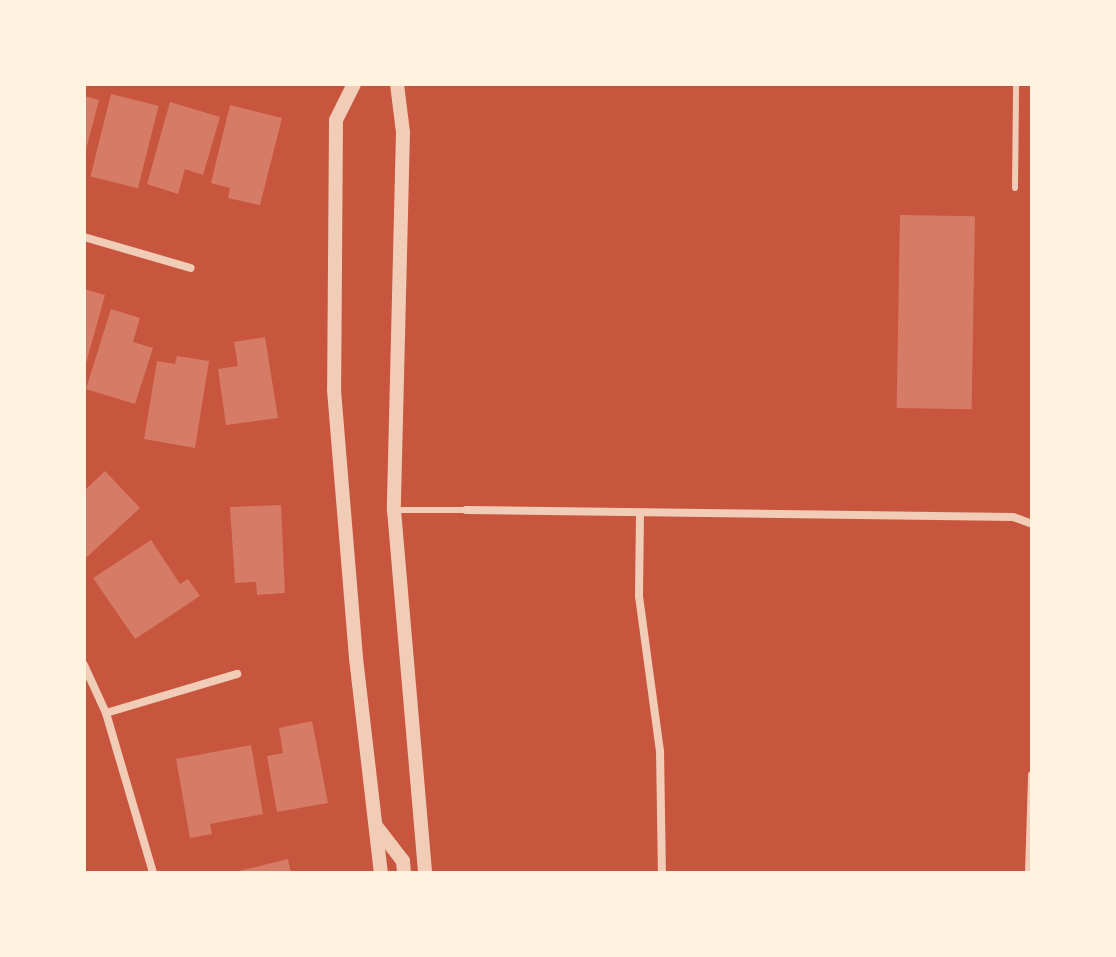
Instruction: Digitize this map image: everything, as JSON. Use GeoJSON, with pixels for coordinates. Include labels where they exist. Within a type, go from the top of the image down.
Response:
{"type":"FeatureCollection","features":[{"type":"Feature","properties":{"kind":"street"},"geometry":{"type":"LineString","coordinates":[[354,84],[336,120],[334,390],[373,823],[381,873]]}},
{"type":"Feature","properties":{"kind":"street"},"geometry":{"type":"LineString","coordinates":[[397,84],[403,132],[394,510],[425,873]]}},
{"type":"Feature","properties":{"kind":"street"},"geometry":{"type":"LineString","coordinates":[[84,237],[191,268]]}},
{"type":"Feature","properties":{"kind":"street"},"geometry":{"type":"LineString","coordinates":[[466,510],[1013,517],[1032,524]]}},
{"type":"Feature","properties":{"kind":"street"},"geometry":{"type":"LineString","coordinates":[[640,513],[639,596],[660,751],[662,873]]}},
{"type":"Feature","properties":{"kind":"street"},"geometry":{"type":"LineString","coordinates":[[84,665],[106,713],[153,873]]}},
{"type":"Feature","properties":{"kind":"street"},"geometry":{"type":"LineString","coordinates":[[106,713],[237,674]]}},
{"type":"Feature","properties":{"kind":"street"},"geometry":{"type":"LineString","coordinates":[[1029,873],[1032,775]]}},
{"type":"Feature","properties":{"kind":"street"},"geometry":{"type":"LineString","coordinates":[[373,823],[403,861],[404,873]]}},
{"type":"Feature","properties":{"kind":"lane"},"geometry":{"type":"LineString","coordinates":[[1015,188],[1016,84]]}},
{"type":"Feature","properties":{"kind":"lane"},"geometry":{"type":"LineString","coordinates":[[394,510],[466,510]]}},
{"type":"Feature","properties":{"kind":"building"},"geometry":{"type":"Polygon","coordinates":[[[111,94],[159,106],[138,188],[90,176],[111,94]]]}},
{"type":"Feature","properties":{"kind":"building"},"geometry":{"type":"Polygon","coordinates":[[[84,96],[99,100],[85,153],[84,153],[84,96]]]}},
{"type":"Feature","properties":{"kind":"building"},"geometry":{"type":"Polygon","coordinates":[[[170,102],[220,117],[203,175],[185,169],[178,194],[147,184],[170,102]]]}},
{"type":"Feature","properties":{"kind":"building"},"geometry":{"type":"Polygon","coordinates":[[[230,105],[282,118],[260,205],[228,198],[230,188],[211,183],[230,105]]]}},
{"type":"Feature","properties":{"kind":"building"},"geometry":{"type":"Polygon","coordinates":[[[900,215],[975,216],[972,409],[897,408],[900,215]]]}},
{"type":"Feature","properties":{"kind":"building"},"geometry":{"type":"Polygon","coordinates":[[[84,289],[105,295],[85,367],[84,367],[84,289]]]}},
{"type":"Feature","properties":{"kind":"building"},"geometry":{"type":"Polygon","coordinates":[[[111,309],[140,318],[133,342],[153,348],[135,404],[86,389],[111,309]]]}},
{"type":"Feature","properties":{"kind":"building"},"geometry":{"type":"Polygon","coordinates":[[[265,337],[278,418],[226,425],[218,369],[238,366],[234,342],[265,337]]]}},
{"type":"Feature","properties":{"kind":"building"},"geometry":{"type":"Polygon","coordinates":[[[177,356],[209,361],[195,448],[144,439],[157,361],[175,364],[177,356]]]}},
{"type":"Feature","properties":{"kind":"building"},"geometry":{"type":"Polygon","coordinates":[[[105,471],[140,508],[87,557],[84,553],[84,491],[105,471]]]}},
{"type":"Feature","properties":{"kind":"building"},"geometry":{"type":"Polygon","coordinates":[[[281,505],[285,593],[257,595],[256,582],[235,583],[230,507],[281,505]]]}},
{"type":"Feature","properties":{"kind":"building"},"geometry":{"type":"Polygon","coordinates":[[[151,540],[180,584],[188,579],[200,596],[135,639],[93,578],[151,540]]]}},
{"type":"Feature","properties":{"kind":"building"},"geometry":{"type":"Polygon","coordinates":[[[312,721],[328,803],[277,812],[267,756],[283,753],[279,728],[312,721]]]}},
{"type":"Feature","properties":{"kind":"building"},"geometry":{"type":"Polygon","coordinates":[[[251,745],[263,814],[210,824],[212,834],[190,838],[176,759],[251,745]]]}},
{"type":"Feature","properties":{"kind":"building"},"geometry":{"type":"Polygon","coordinates":[[[288,859],[291,873],[235,873],[235,872],[288,859]]]}}]}
